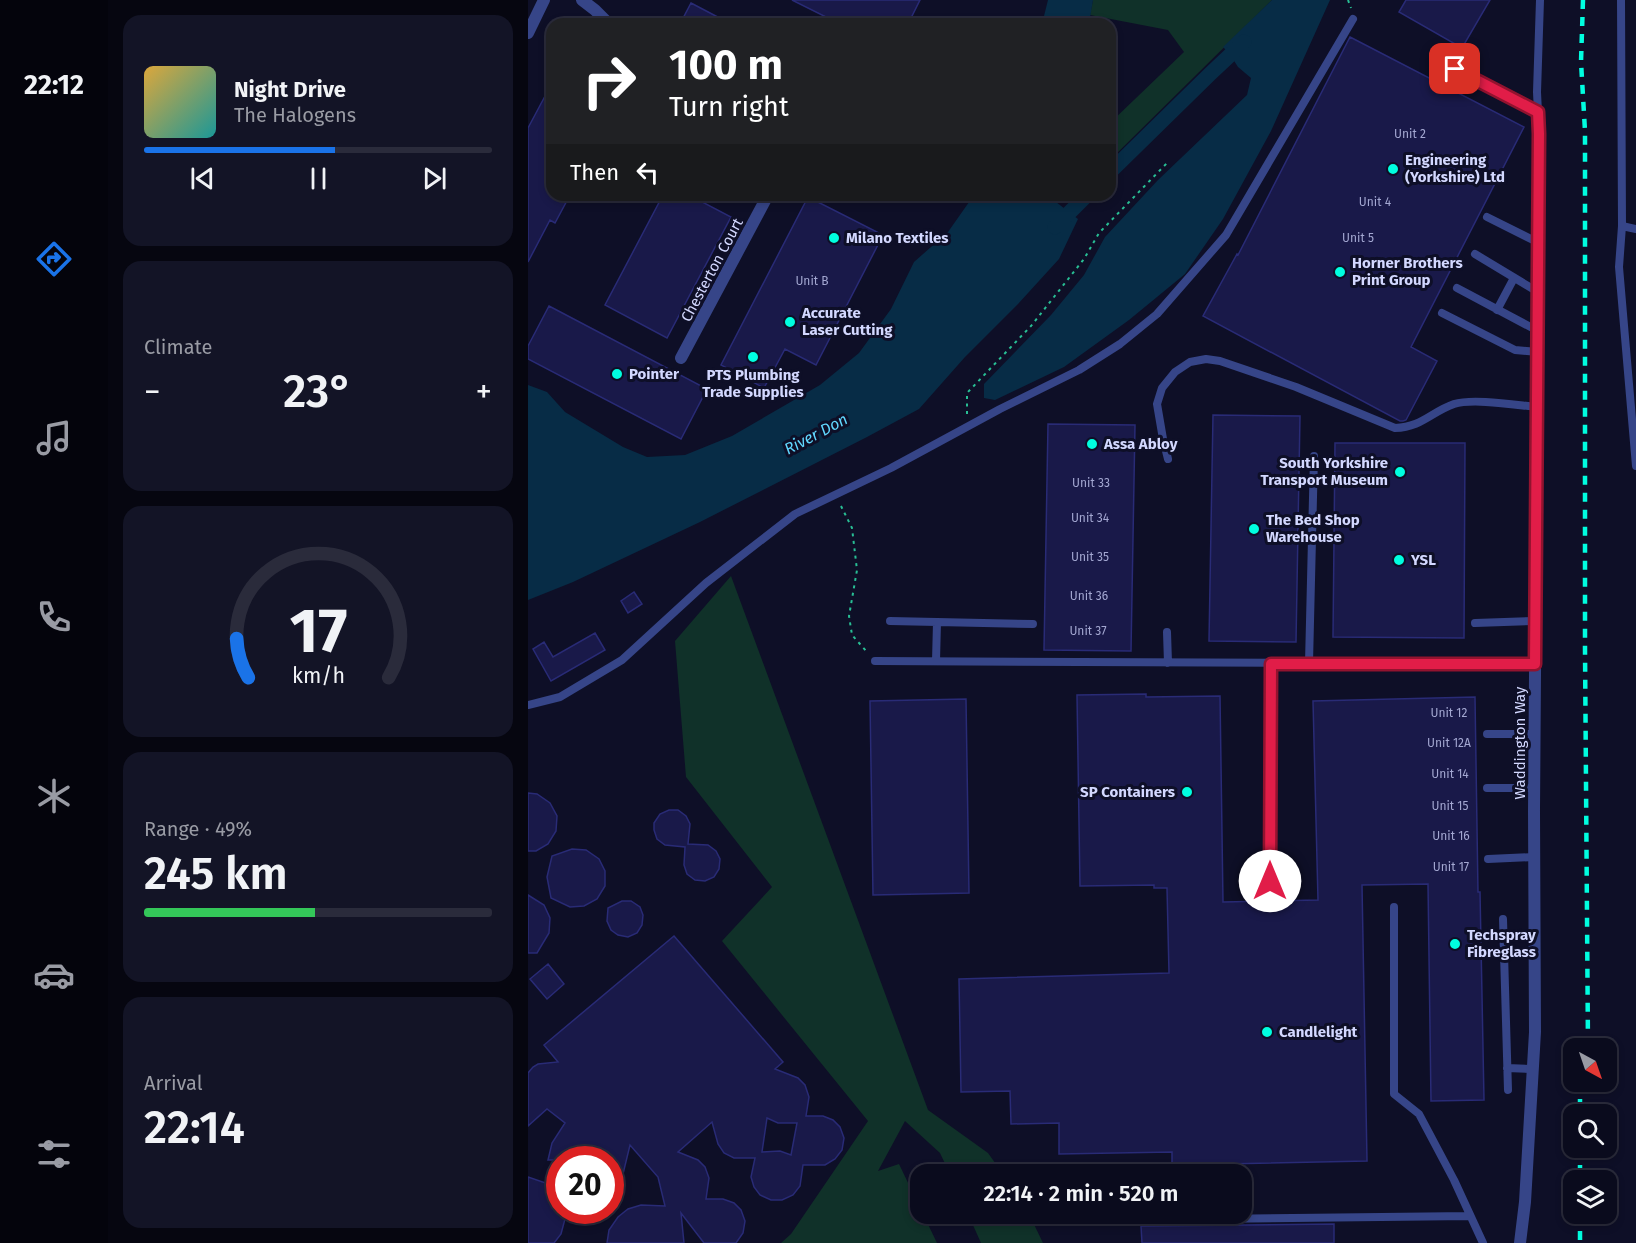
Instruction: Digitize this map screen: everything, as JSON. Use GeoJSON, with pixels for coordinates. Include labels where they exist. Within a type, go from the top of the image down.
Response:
{"type":"FeatureCollection","features":[{"type":"Feature","properties":{"kind":"street"},"geometry":{"type":"LineString","coordinates":[[528,33],[544,0]]}},
{"type":"Feature","properties":{"kind":"street"},"geometry":{"type":"LineString","coordinates":[[582,0],[603,18]]}},
{"type":"Feature","properties":{"kind":"street","name":"Waddington Way"},"geometry":{"type":"LineString","coordinates":[[1520,1243],[1525,1202],[1535,1032],[1534,788],[1539,134]]}},
{"type":"Feature","properties":{"kind":"street","name":"Chesterton Court"},"geometry":{"type":"LineString","coordinates":[[681,358],[765,201]]}},
{"type":"Feature","properties":{"kind":"lane"},"geometry":{"type":"LineString","coordinates":[[1539,134],[1540,0]]}},
{"type":"Feature","properties":{"kind":"lane"},"geometry":{"type":"LineString","coordinates":[[1621,0],[1622,226],[1619,267],[1636,466]]}},
{"type":"Feature","properties":{"kind":"lane"},"geometry":{"type":"LineString","coordinates":[[528,705],[560,698],[622,660],[715,576],[795,514],[891,468],[1079,369],[1120,344],[1157,314],[1226,235],[1353,19]]}},
{"type":"Feature","properties":{"kind":"lane"},"geometry":{"type":"LineString","coordinates":[[1434,58],[1538,112]]}},
{"type":"Feature","properties":{"kind":"lane"},"geometry":{"type":"LineString","coordinates":[[1488,217],[1539,243]]}},
{"type":"Feature","properties":{"kind":"lane"},"geometry":{"type":"LineString","coordinates":[[1622,226],[1636,229]]}},
{"type":"Feature","properties":{"kind":"lane"},"geometry":{"type":"LineString","coordinates":[[1474,254],[1538,292]]}},
{"type":"Feature","properties":{"kind":"lane"},"geometry":{"type":"LineString","coordinates":[[1497,310],[1514,278]]}},
{"type":"Feature","properties":{"kind":"lane"},"geometry":{"type":"LineString","coordinates":[[1457,288],[1538,331]]}},
{"type":"Feature","properties":{"kind":"lane"},"geometry":{"type":"LineString","coordinates":[[1442,313],[1515,350],[1538,352]]}},
{"type":"Feature","properties":{"kind":"lane"},"geometry":{"type":"LineString","coordinates":[[1168,459],[1162,439],[1157,404],[1162,388],[1175,372],[1190,362],[1206,359],[1220,361],[1296,387],[1395,429],[1408,428],[1453,404],[1466,402],[1537,407]]}},
{"type":"Feature","properties":{"kind":"lane"},"geometry":{"type":"LineString","coordinates":[[1308,663],[1314,456]]}},
{"type":"Feature","properties":{"kind":"lane"},"geometry":{"type":"LineString","coordinates":[[890,621],[1033,624]]}},
{"type":"Feature","properties":{"kind":"lane"},"geometry":{"type":"LineString","coordinates":[[1474,623],[1535,621]]}},
{"type":"Feature","properties":{"kind":"lane"},"geometry":{"type":"LineString","coordinates":[[936,661],[937,622]]}},
{"type":"Feature","properties":{"kind":"lane"},"geometry":{"type":"LineString","coordinates":[[1167,632],[1168,663]]}},
{"type":"Feature","properties":{"kind":"lane"},"geometry":{"type":"LineString","coordinates":[[875,661],[1535,664]]}},
{"type":"Feature","properties":{"kind":"lane"},"geometry":{"type":"LineString","coordinates":[[1270,881],[1271,664]]}},
{"type":"Feature","properties":{"kind":"lane"},"geometry":{"type":"LineString","coordinates":[[1487,734],[1535,734]]}},
{"type":"Feature","properties":{"kind":"lane"},"geometry":{"type":"LineString","coordinates":[[1487,789],[1534,788]]}},
{"type":"Feature","properties":{"kind":"lane"},"geometry":{"type":"LineString","coordinates":[[1488,859],[1534,858]]}},
{"type":"Feature","properties":{"kind":"lane"},"geometry":{"type":"LineString","coordinates":[[1394,907],[1394,1094],[1419,1114],[1454,1180],[1483,1243]]}},
{"type":"Feature","properties":{"kind":"lane"},"geometry":{"type":"LineString","coordinates":[[1503,920],[1508,1090]]}},
{"type":"Feature","properties":{"kind":"lane"},"geometry":{"type":"LineString","coordinates":[[1507,1068],[1533,1069]]}},
{"type":"Feature","properties":{"kind":"lane"},"geometry":{"type":"LineString","coordinates":[[1252,1219],[1470,1216]]}},
{"type":"Feature","properties":{"kind":"path"},"geometry":{"type":"LineString","coordinates":[[967,426],[967,393],[1031,326],[1084,259],[1099,233],[1167,163]]}},
{"type":"Feature","properties":{"kind":"path"},"geometry":{"type":"LineString","coordinates":[[836,495],[852,528],[856,559],[857,570],[849,616],[852,634],[875,661]]}},
{"type":"Feature","properties":{"kind":"green space"},"geometry":{"type":"Polygon","coordinates":[[[1093,0],[1272,0],[1116,154],[1116,117],[1184,52],[1168,30],[1116,20],[1116,18],[1090,15],[1093,0]]]}},
{"type":"Feature","properties":{"kind":"green space"},"geometry":{"type":"Polygon","coordinates":[[[731,576],[928,1110],[988,1153],[996,1164],[945,1164],[940,1153],[905,1121],[878,1171],[899,1164],[910,1187],[910,1224],[928,1224],[937,1243],[781,1243],[791,1234],[868,1121],[722,941],[772,887],[686,777],[675,641],[731,576]]]}},
{"type":"Feature","properties":{"kind":"green space"},"geometry":{"type":"Polygon","coordinates":[[[972,1224],[1034,1224],[1043,1243],[981,1243],[972,1224]]]}},
{"type":"Feature","properties":{"kind":"water"},"geometry":{"type":"Polygon","coordinates":[[[1048,0],[1093,0],[1090,18],[1044,18],[1048,0]]]}},
{"type":"Feature","properties":{"kind":"water"},"geometry":{"type":"Polygon","coordinates":[[[1272,0],[1330,0],[1271,131],[1223,219],[1185,274],[1129,320],[1064,367],[995,400],[984,398],[984,384],[1051,315],[1084,275],[1105,237],[1158,180],[1247,95],[1251,78],[1238,67],[1223,47],[1272,0]]]}},
{"type":"Feature","properties":{"kind":"water","name":"River Don"},"geometry":{"type":"Polygon","coordinates":[[[970,201],[1055,201],[1078,219],[1059,259],[965,357],[919,409],[700,522],[573,582],[528,600],[528,385],[547,392],[565,412],[623,447],[647,457],[685,455],[732,436],[820,385],[859,353],[891,309],[914,262],[948,232],[970,201]]]}},
{"type":"Feature","properties":{"kind":"building"},"geometry":{"type":"Polygon","coordinates":[[[792,0],[920,0],[911,18],[828,18],[792,0]]]}},
{"type":"Feature","properties":{"kind":"building"},"geometry":{"type":"Polygon","coordinates":[[[1406,0],[1490,0],[1462,48],[1399,12],[1406,0]]]}},
{"type":"Feature","properties":{"kind":"building"},"geometry":{"type":"Polygon","coordinates":[[[691,3],[720,18],[683,18],[691,3]]]}},
{"type":"Feature","properties":{"kind":"building"},"geometry":{"type":"Polygon","coordinates":[[[1350,37],[1524,127],[1411,347],[1437,361],[1406,420],[1403,421],[1203,316],[1238,255],[1350,37]]]}},
{"type":"Feature","properties":{"kind":"building"},"geometry":{"type":"Polygon","coordinates":[[[546,94],[546,201],[567,201],[555,223],[550,220],[528,262],[528,128],[546,94]]]}},
{"type":"Feature","properties":{"kind":"building","name":"Pointer"},"geometry":{"type":"Polygon","coordinates":[[[660,201],[700,201],[731,217],[667,338],[605,305],[660,201]]]}},
{"type":"Feature","properties":{"kind":"building"},"geometry":{"type":"Polygon","coordinates":[[[806,201],[816,201],[883,235],[816,365],[785,349],[764,388],[721,365],[806,201]]]}},
{"type":"Feature","properties":{"kind":"building","name":"Pointer"},"geometry":{"type":"Polygon","coordinates":[[[549,306],[707,389],[681,439],[528,359],[528,346],[549,306]]]}},
{"type":"Feature","properties":{"kind":"building","name":"The Bed Shop Warehouse"},"geometry":{"type":"Polygon","coordinates":[[[1213,415],[1300,416],[1296,642],[1209,641],[1213,415]]]}},
{"type":"Feature","properties":{"kind":"building"},"geometry":{"type":"Polygon","coordinates":[[[1048,424],[1135,425],[1131,651],[1044,650],[1048,424]]]}},
{"type":"Feature","properties":{"kind":"building"},"geometry":{"type":"Polygon","coordinates":[[[1335,443],[1465,443],[1464,638],[1333,637],[1335,443]]]}},
{"type":"Feature","properties":{"kind":"building"},"geometry":{"type":"Polygon","coordinates":[[[634,592],[642,604],[628,613],[621,601],[634,592]]]}},
{"type":"Feature","properties":{"kind":"building"},"geometry":{"type":"Polygon","coordinates":[[[595,633],[605,650],[551,681],[533,649],[544,642],[553,657],[595,633]]]}},
{"type":"Feature","properties":{"kind":"building"},"geometry":{"type":"Polygon","coordinates":[[[1077,695],[1220,696],[1223,902],[1318,900],[1313,701],[1475,697],[1484,1100],[1431,1101],[1428,884],[1362,885],[1367,1161],[1172,1164],[1172,1152],[1059,1154],[1059,1123],[1011,1124],[1010,1091],[961,1092],[959,979],[1169,973],[1167,888],[1154,888],[1154,885],[1080,886],[1077,695]]]}},
{"type":"Feature","properties":{"kind":"building"},"geometry":{"type":"Polygon","coordinates":[[[966,699],[969,893],[873,895],[870,701],[966,699]]]}},
{"type":"Feature","properties":{"kind":"building"},"geometry":{"type":"Polygon","coordinates":[[[528,793],[537,794],[550,803],[557,816],[556,831],[548,844],[536,851],[528,851],[528,793]]]}},
{"type":"Feature","properties":{"kind":"building"},"geometry":{"type":"Polygon","coordinates":[[[669,810],[678,810],[686,816],[690,824],[688,844],[708,845],[716,851],[720,859],[719,869],[714,877],[705,881],[695,880],[687,874],[684,865],[685,847],[665,845],[657,839],[654,823],[660,814],[669,810]]]}},
{"type":"Feature","properties":{"kind":"building"},"geometry":{"type":"Polygon","coordinates":[[[572,849],[586,850],[599,859],[605,871],[605,886],[597,899],[584,906],[570,907],[551,898],[547,877],[552,856],[572,849]]]}},
{"type":"Feature","properties":{"kind":"building"},"geometry":{"type":"Polygon","coordinates":[[[528,895],[544,905],[550,918],[549,933],[537,953],[528,953],[528,895]]]}},
{"type":"Feature","properties":{"kind":"building"},"geometry":{"type":"Polygon","coordinates":[[[622,901],[631,901],[640,907],[643,915],[642,925],[637,933],[628,937],[618,935],[611,930],[607,921],[608,908],[622,901]]]}},
{"type":"Feature","properties":{"kind":"building"},"geometry":{"type":"Polygon","coordinates":[[[674,936],[783,1062],[775,1069],[798,1078],[805,1085],[809,1097],[806,1116],[823,1116],[833,1120],[840,1127],[844,1138],[842,1150],[835,1159],[825,1165],[803,1165],[800,1186],[793,1195],[782,1200],[771,1200],[760,1195],[754,1187],[751,1177],[755,1158],[734,1158],[724,1153],[718,1144],[712,1122],[678,1152],[698,1160],[705,1167],[709,1178],[706,1199],[723,1199],[734,1203],[741,1210],[745,1221],[743,1233],[736,1243],[704,1243],[681,1213],[684,1243],[607,1243],[609,1230],[613,1224],[624,1224],[624,1212],[628,1209],[641,1205],[665,1206],[658,1177],[630,1145],[624,1170],[624,1146],[551,1146],[565,1123],[547,1109],[528,1126],[528,1073],[538,1064],[558,1062],[544,1045],[674,936]],[[767,1118],[762,1152],[780,1151],[791,1155],[797,1123],[778,1123],[767,1118]]]}},
{"type":"Feature","properties":{"kind":"building"},"geometry":{"type":"Polygon","coordinates":[[[548,964],[564,984],[547,999],[530,979],[548,964]]]}},
{"type":"Feature","properties":{"kind":"building"},"geometry":{"type":"Polygon","coordinates":[[[528,1177],[546,1183],[546,1224],[564,1224],[561,1234],[554,1243],[528,1243],[528,1177]]]}},
{"type":"Feature","properties":{"kind":"building"},"geometry":{"type":"Polygon","coordinates":[[[1334,1224],[1334,1243],[1142,1243],[1141,1226],[1334,1224]]]}},
{"type":"Feature","properties":{"kind":"waterway"},"geometry":{"type":"LineString","coordinates":[[1116,166],[1244,42]]}},
{"type":"Feature","properties":{"kind":"waterway"},"geometry":{"type":"LineString","coordinates":[[1055,227],[1081,201]]}},
{"type":"Feature","properties":{"kind":"railway"},"geometry":{"type":"LineString","coordinates":[[1583,0],[1581,62],[1585,131],[1588,1038]]}},
{"type":"Feature","properties":{"kind":"railway"},"geometry":{"type":"LineString","coordinates":[[1580,1092],[1580,1104]]}},
{"type":"Feature","properties":{"kind":"railway"},"geometry":{"type":"LineString","coordinates":[[1580,1158],[1580,1170]]}},
{"type":"Feature","properties":{"kind":"railway"},"geometry":{"type":"LineString","coordinates":[[1580,1224],[1580,1243]]}},
{"type":"Feature","properties":{"kind":"place","name":"Engineering (Yorkshire) Ltd"},"geometry":{"type":"Point","coordinates":[1393,169]}},
{"type":"Feature","properties":{"kind":"place","name":"Milano Textiles"},"geometry":{"type":"Point","coordinates":[834,238]}},
{"type":"Feature","properties":{"kind":"place","name":"Horner Brothers Print Group"},"geometry":{"type":"Point","coordinates":[1340,272]}},
{"type":"Feature","properties":{"kind":"place","name":"Accurate Laser Cutting"},"geometry":{"type":"Point","coordinates":[790,322]}},
{"type":"Feature","properties":{"kind":"place","name":"PTS Plumbing Trade Supplies"},"geometry":{"type":"Point","coordinates":[753,357]}},
{"type":"Feature","properties":{"kind":"place","name":"Pointer"},"geometry":{"type":"Point","coordinates":[617,374]}},
{"type":"Feature","properties":{"kind":"place","name":"Assa Abloy"},"geometry":{"type":"Point","coordinates":[1092,444]}},
{"type":"Feature","properties":{"kind":"place","name":"South Yorkshire Transport Museum"},"geometry":{"type":"Point","coordinates":[1400,472]}},
{"type":"Feature","properties":{"kind":"place","name":"The Bed Shop Warehouse"},"geometry":{"type":"Point","coordinates":[1254,529]}},
{"type":"Feature","properties":{"kind":"place","name":"YSL"},"geometry":{"type":"Point","coordinates":[1399,560]}},
{"type":"Feature","properties":{"kind":"place","name":"SP Containers"},"geometry":{"type":"Point","coordinates":[1187,792]}},
{"type":"Feature","properties":{"kind":"place","name":"Techspray Fibreglass"},"geometry":{"type":"Point","coordinates":[1455,944]}},
{"type":"Feature","properties":{"kind":"place","name":"Candlelight"},"geometry":{"type":"Point","coordinates":[1267,1032]}},
{"type":"Feature","properties":{"kind":"route"},"geometry":{"type":"LineString","coordinates":[[1270,881],[1271,664],[1535,664],[1538,112],[1455,69]]}}]}
